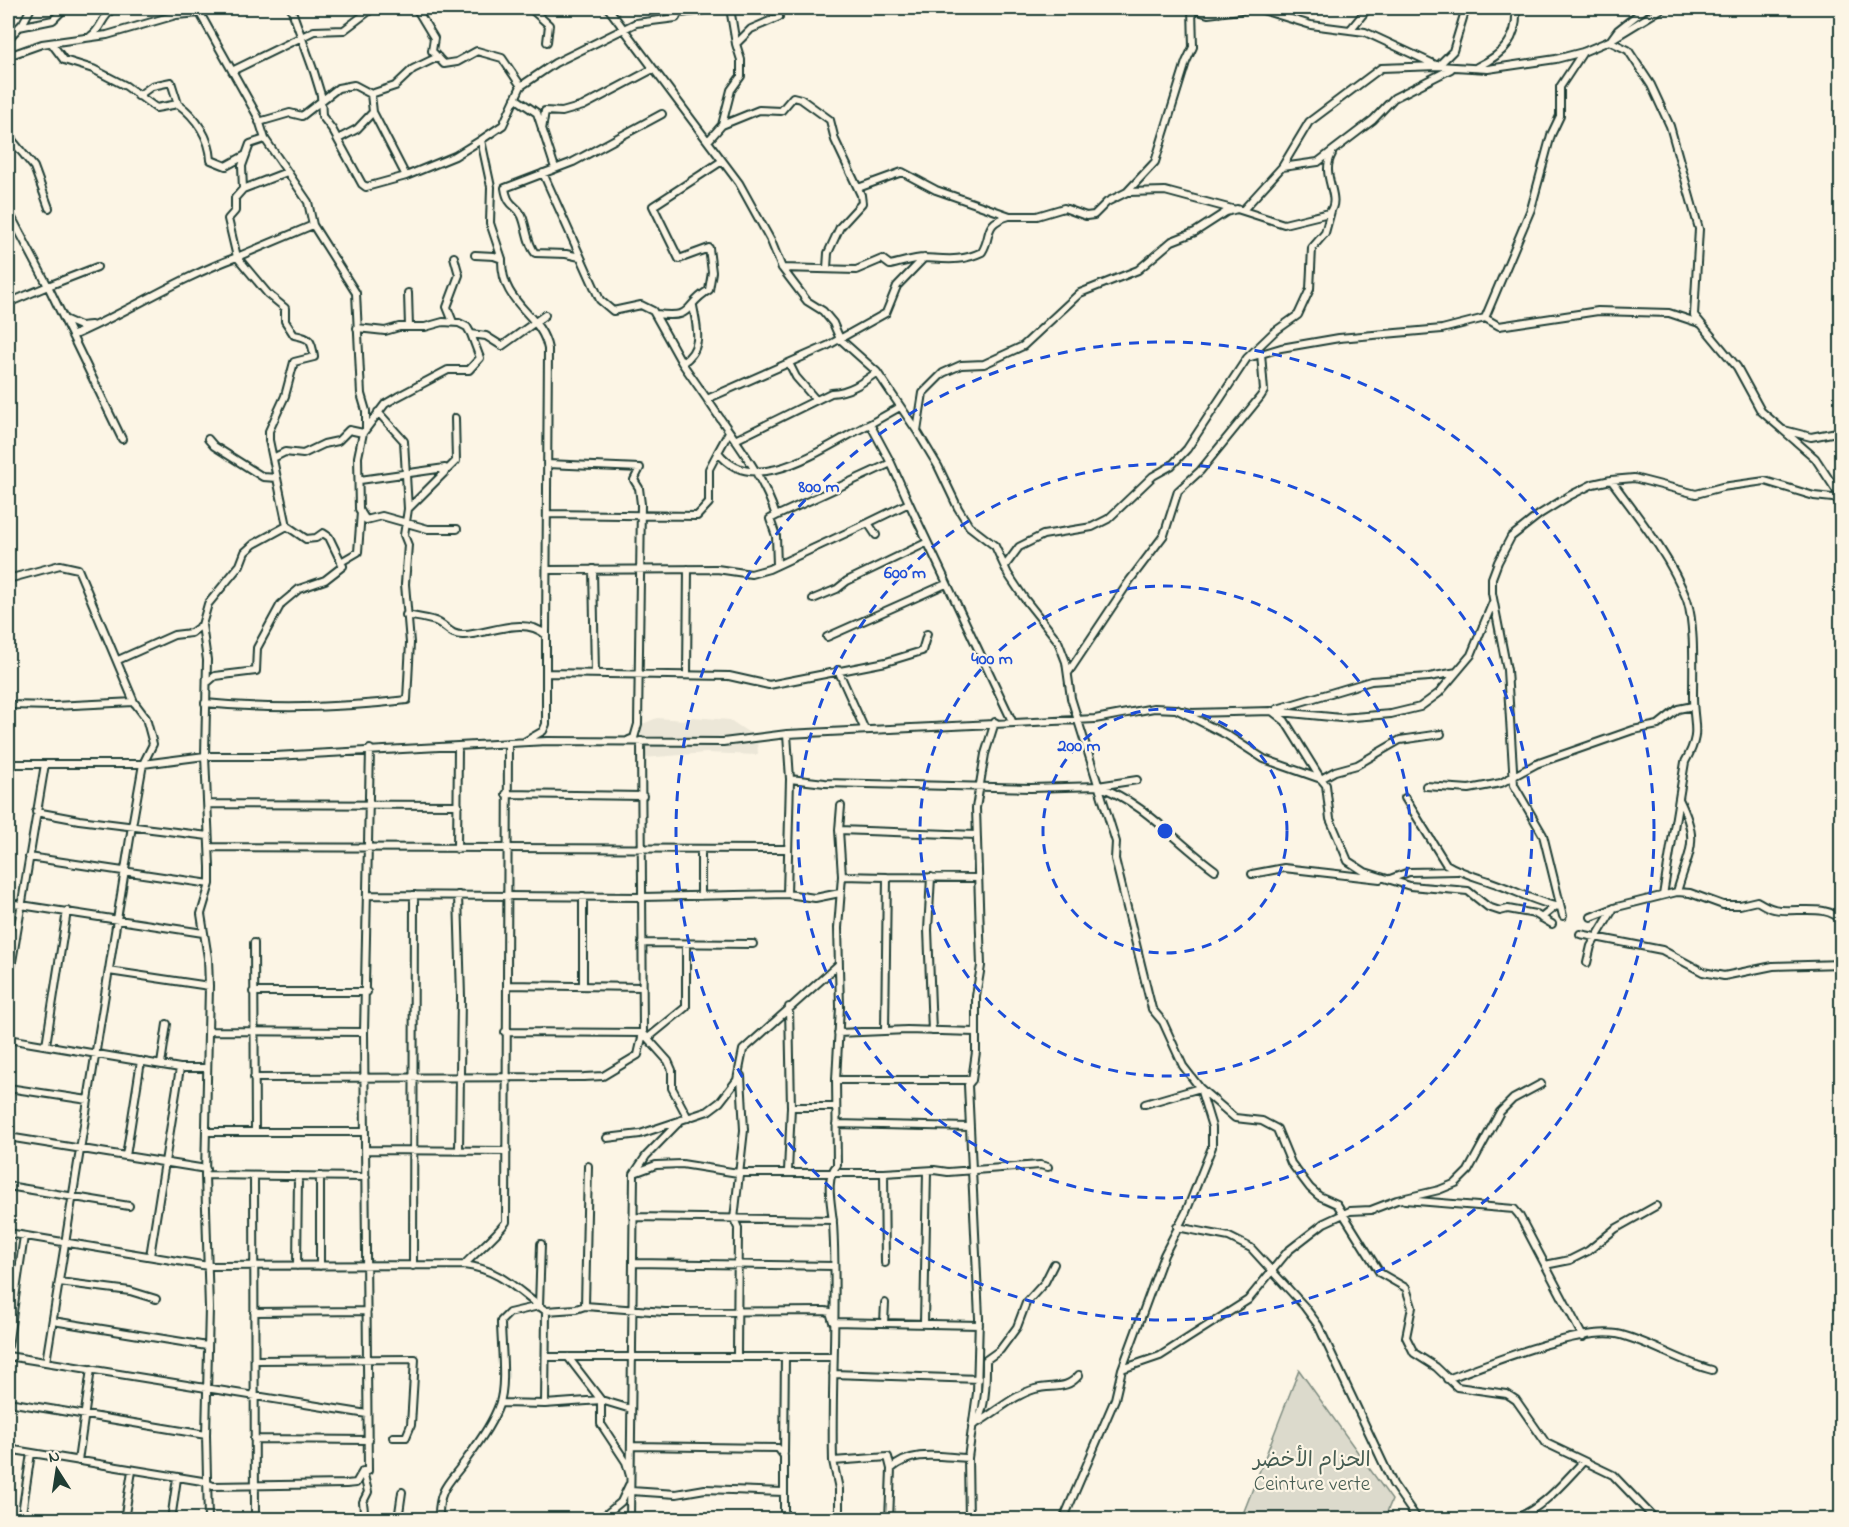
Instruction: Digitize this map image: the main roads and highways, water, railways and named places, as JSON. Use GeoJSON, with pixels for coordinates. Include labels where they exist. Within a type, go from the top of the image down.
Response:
{"type":"FeatureCollection","features":[{"type":"Feature","properties":{"kind":"park label","name":"الحزام الأخضر Ceinture verte"},"geometry":{"type":"Point","coordinates":[1312,1471]}}]}
